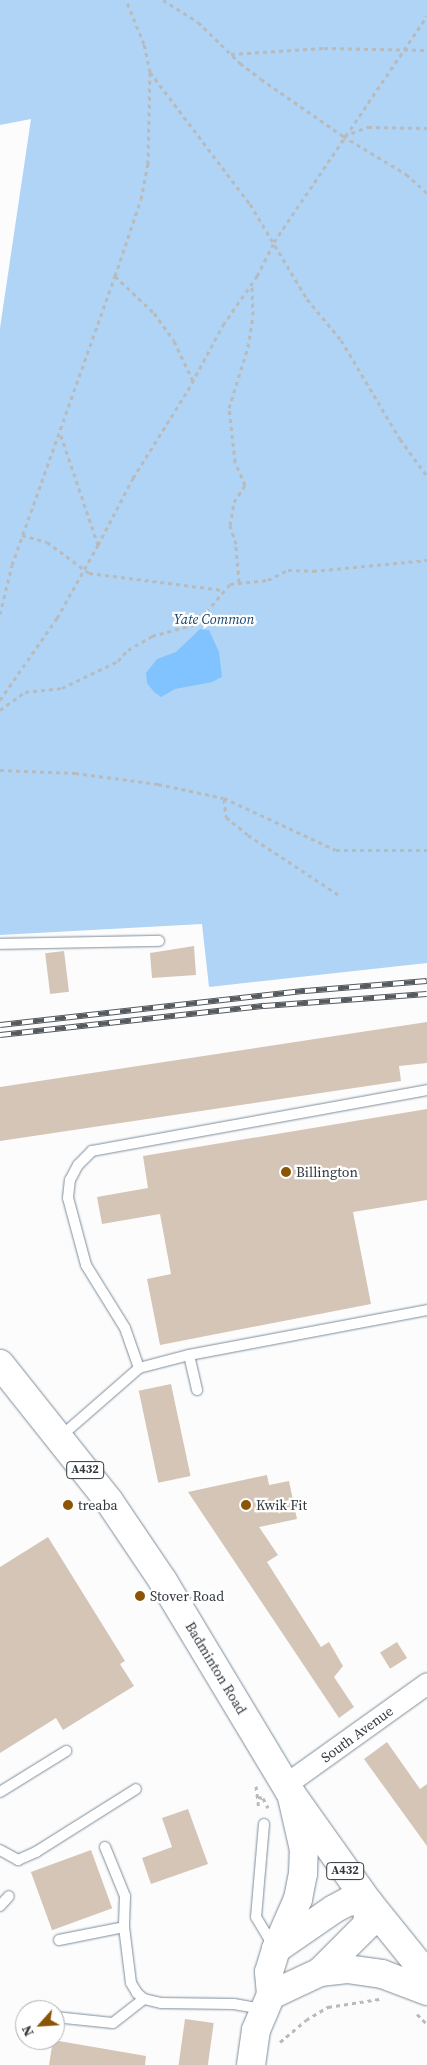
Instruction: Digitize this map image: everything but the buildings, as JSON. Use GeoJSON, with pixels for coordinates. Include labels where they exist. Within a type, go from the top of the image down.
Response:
{"type":"FeatureCollection","features":[{"type":"Feature","properties":{"kind":"main road","name":"Badminton Road"},"geometry":{"type":"LineString","coordinates":[[0,1364],[109,1501],[163,1581],[288,1788],[368,1903],[427,1975]]}},
{"type":"Feature","properties":{"kind":"main road"},"geometry":{"type":"LineString","coordinates":[[251,2065],[256,2030],[267,2002],[269,1972],[276,1950],[298,1899],[303,1874],[304,1850],[288,1788]]}},
{"type":"Feature","properties":{"kind":"main road"},"geometry":{"type":"LineString","coordinates":[[267,2002],[320,1972],[367,1925],[368,1903],[349,1901],[334,1909],[276,1950]]}},
{"type":"Feature","properties":{"kind":"main road"},"geometry":{"type":"LineString","coordinates":[[320,1972],[347,1969],[370,1972],[421,2001]]}},
{"type":"Feature","properties":{"kind":"street","name":"South Avenue"},"geometry":{"type":"LineString","coordinates":[[288,1788],[427,1683]]}},
{"type":"Feature","properties":{"kind":"lane"},"geometry":{"type":"LineString","coordinates":[[0,944],[159,941]]}},
{"type":"Feature","properties":{"kind":"lane"},"geometry":{"type":"LineString","coordinates":[[139,1368],[125,1328],[86,1265],[68,1198],[70,1180],[78,1165],[92,1151],[427,1090]]}},
{"type":"Feature","properties":{"kind":"lane"},"geometry":{"type":"LineString","coordinates":[[59,1437],[139,1368],[189,1355],[427,1310]]}},
{"type":"Feature","properties":{"kind":"lane"},"geometry":{"type":"LineString","coordinates":[[189,1355],[197,1390]]}},
{"type":"Feature","properties":{"kind":"lane"},"geometry":{"type":"LineString","coordinates":[[0,1792],[66,1751]]}},
{"type":"Feature","properties":{"kind":"lane"},"geometry":{"type":"LineString","coordinates":[[0,1850],[18,1860],[36,1852],[136,1789]]}},
{"type":"Feature","properties":{"kind":"lane"},"geometry":{"type":"LineString","coordinates":[[264,1824],[256,1917],[276,1950]]}},
{"type":"Feature","properties":{"kind":"lane"},"geometry":{"type":"LineString","coordinates":[[105,1848],[125,1896],[124,1927],[131,1983],[144,1999],[161,2003],[234,2004],[267,2002]]}},
{"type":"Feature","properties":{"kind":"lane"},"geometry":{"type":"LineString","coordinates":[[0,1906],[9,1896]]}},
{"type":"Feature","properties":{"kind":"lane"},"geometry":{"type":"LineString","coordinates":[[59,1940],[124,1927]]}},
{"type":"Feature","properties":{"kind":"lane"},"geometry":{"type":"LineString","coordinates":[[65,2018],[114,2023],[144,1999]]}},
{"type":"Feature","properties":{"kind":"path"},"geometry":{"type":"LineString","coordinates":[[0,614],[22,535],[141,199],[148,164],[150,72],[144,44],[126,0]]}},
{"type":"Feature","properties":{"kind":"path"},"geometry":{"type":"LineString","coordinates":[[164,0],[198,22],[231,54],[344,136],[406,174],[427,193]]}},
{"type":"Feature","properties":{"kind":"path"},"geometry":{"type":"LineString","coordinates":[[0,700],[52,625],[98,545],[133,478],[193,381],[223,325],[252,284],[274,242],[427,16]]}},
{"type":"Feature","properties":{"kind":"path"},"geometry":{"type":"LineString","coordinates":[[231,54],[324,48],[427,50]]}},
{"type":"Feature","properties":{"kind":"path"},"geometry":{"type":"LineString","coordinates":[[150,72],[211,149],[274,242],[307,299],[341,340],[400,439],[427,476]]}},
{"type":"Feature","properties":{"kind":"path"},"geometry":{"type":"LineString","coordinates":[[344,136],[368,126],[427,128]]}},
{"type":"Feature","properties":{"kind":"path"},"geometry":{"type":"LineString","coordinates":[[115,276],[154,313],[174,340],[193,381]]}},
{"type":"Feature","properties":{"kind":"path"},"geometry":{"type":"LineString","coordinates":[[239,582],[236,544],[230,525],[234,502],[245,485],[235,462],[229,408],[248,347],[253,314],[252,284]]}},
{"type":"Feature","properties":{"kind":"path"},"geometry":{"type":"LineString","coordinates":[[59,432],[98,545]]}},
{"type":"Feature","properties":{"kind":"path"},"geometry":{"type":"LineString","coordinates":[[22,535],[47,542],[84,568],[111,577],[223,590]]}},
{"type":"Feature","properties":{"kind":"path"},"geometry":{"type":"LineString","coordinates":[[0,710],[25,692],[62,688],[118,661],[128,650],[152,636],[196,624],[230,584],[268,580],[288,570],[313,571],[427,560]]}},
{"type":"Feature","properties":{"kind":"path"},"geometry":{"type":"LineString","coordinates":[[0,770],[75,773],[158,784],[224,798],[336,850],[427,850]]}},
{"type":"Feature","properties":{"kind":"path"},"geometry":{"type":"LineString","coordinates":[[224,798],[226,817],[248,835],[339,895]]}},
{"type":"Feature","properties":{"kind":"path"},"geometry":{"type":"LineString","coordinates":[[276,2048],[306,2020],[328,2007],[384,1998]]}},
{"type":"Feature","properties":{"kind":"path"},"geometry":{"type":"LineString","coordinates":[[421,2001],[427,2024]]}},
{"type":"Feature","properties":{"kind":"green space","name":"Yate Common"},"geometry":{"type":"Polygon","coordinates":[[[0,0],[427,0],[427,963],[209,987],[202,924],[0,935],[0,328],[31,119],[0,125],[0,0]]]}},
{"type":"Feature","properties":{"kind":"water"},"geometry":{"type":"Polygon","coordinates":[[[200,629],[209,630],[219,652],[222,677],[212,682],[175,689],[161,697],[147,683],[146,673],[157,659],[176,652],[200,629]]]}},
{"type":"Feature","properties":{"kind":"railway"},"geometry":{"type":"LineString","coordinates":[[0,1025],[305,991],[427,981]]}},
{"type":"Feature","properties":{"kind":"railway"},"geometry":{"type":"LineString","coordinates":[[0,1035],[264,1006],[427,994]]}},
{"type":"Feature","properties":{"kind":"place","name":"Billington"},"geometry":{"type":"Point","coordinates":[286,1172]}},
{"type":"Feature","properties":{"kind":"place","name":"treaba"},"geometry":{"type":"Point","coordinates":[68,1505]}},
{"type":"Feature","properties":{"kind":"place","name":"Kwik Fit"},"geometry":{"type":"Point","coordinates":[246,1505]}},
{"type":"Feature","properties":{"kind":"place","name":"Stover Road"},"geometry":{"type":"Point","coordinates":[140,1596]}}]}
